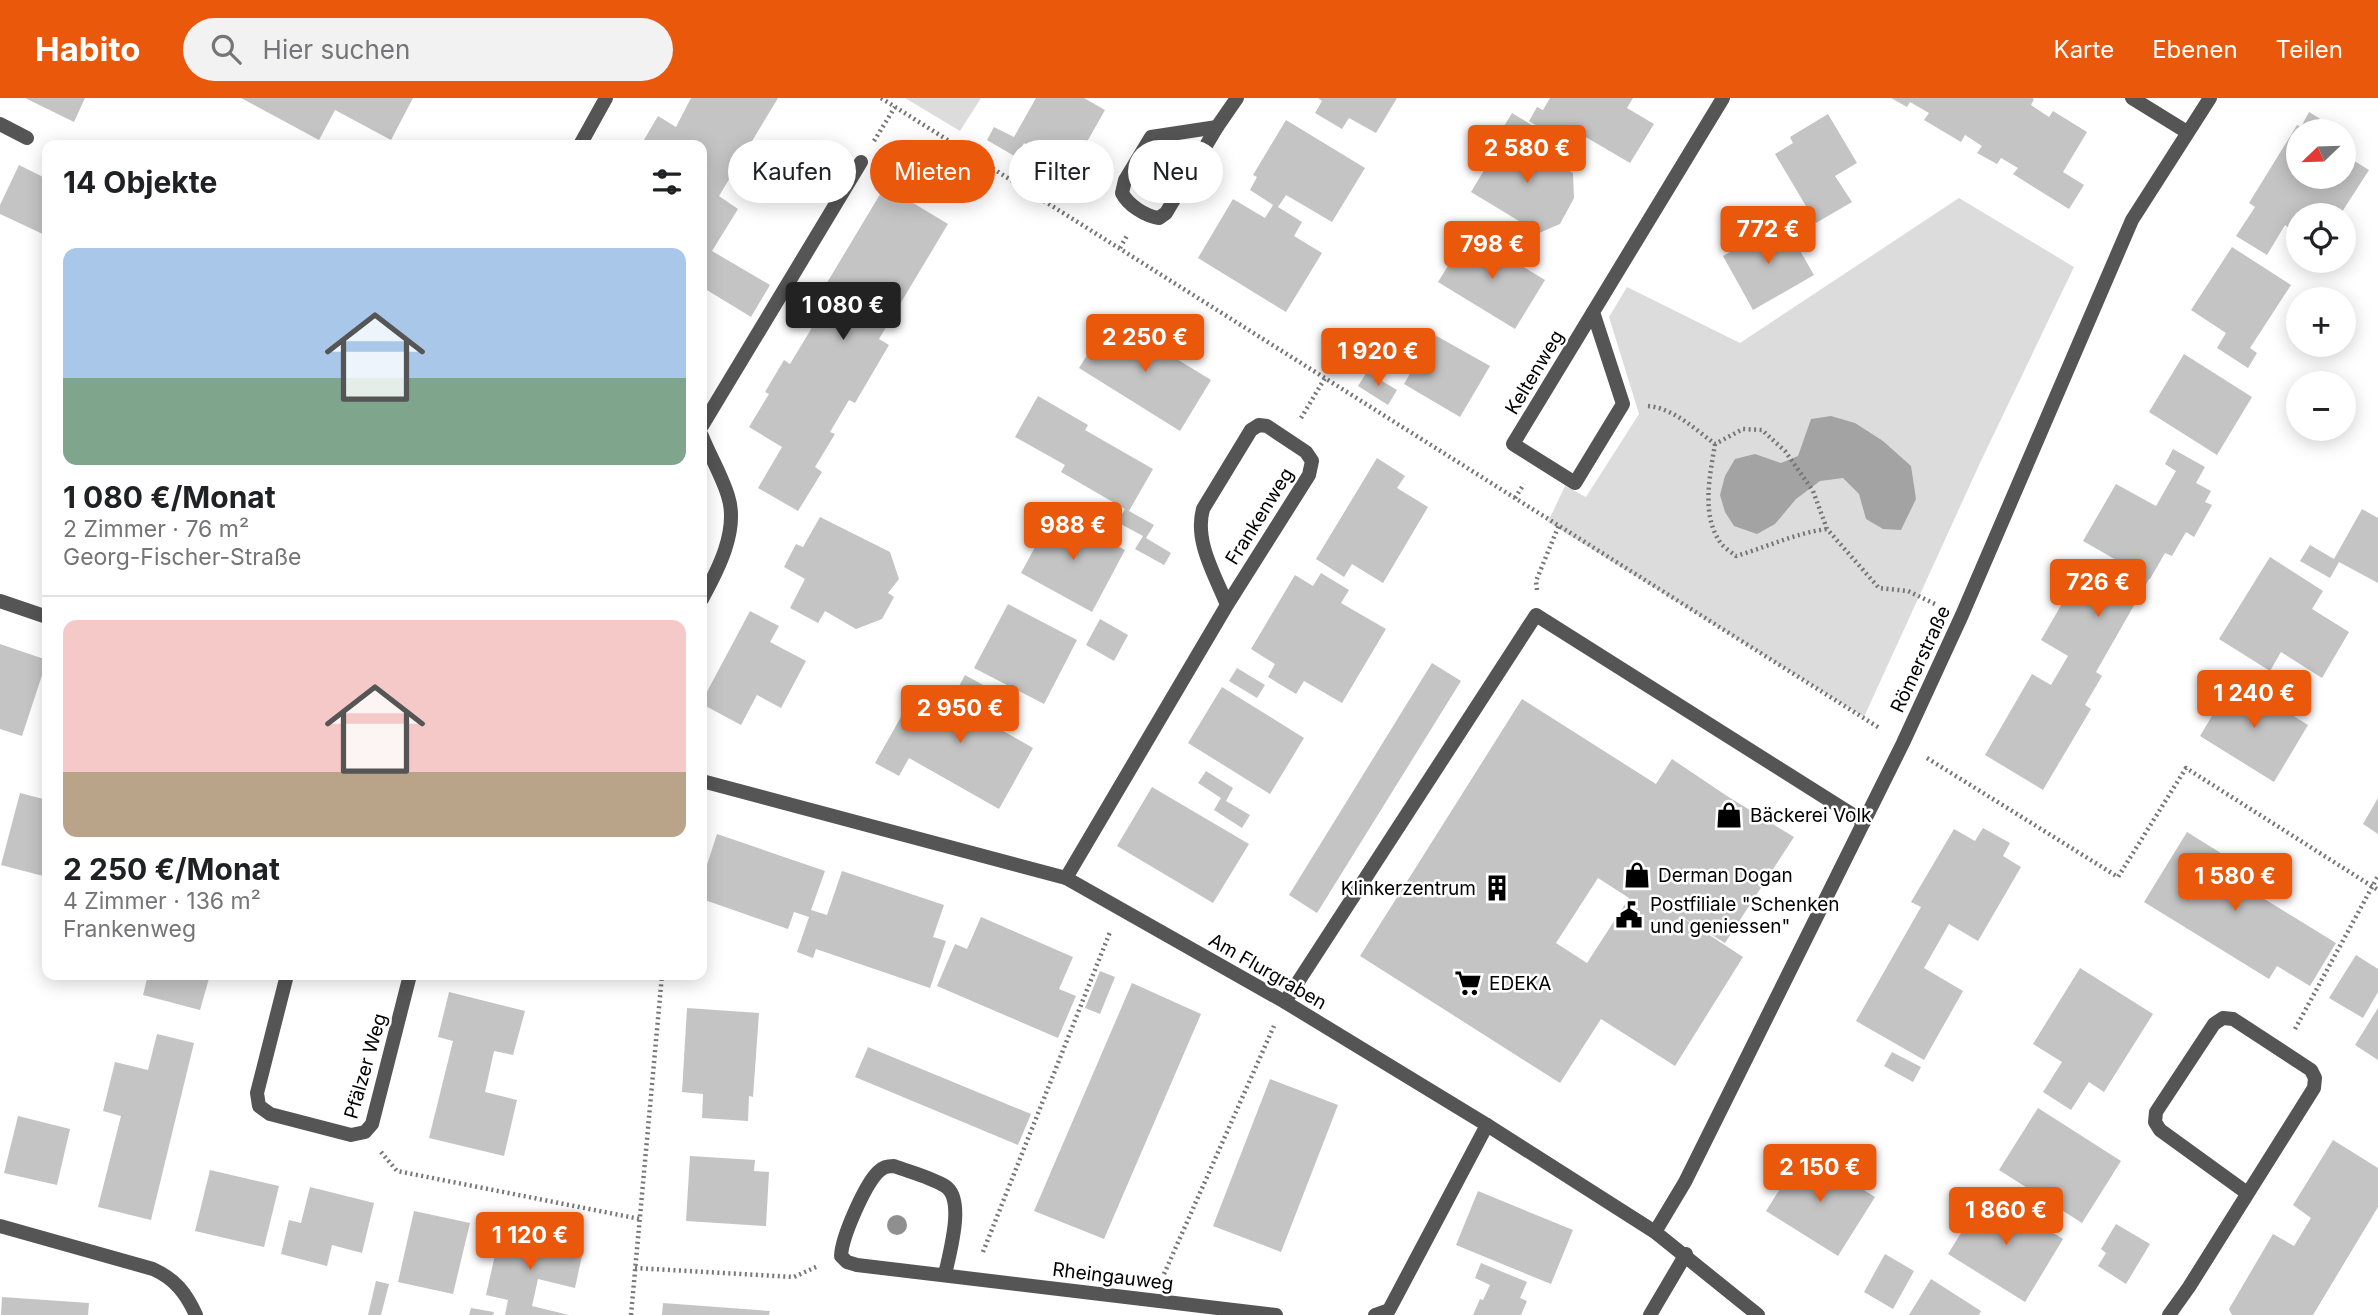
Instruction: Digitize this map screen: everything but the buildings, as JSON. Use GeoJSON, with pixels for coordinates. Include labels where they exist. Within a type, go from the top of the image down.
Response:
{"type":"FeatureCollection","features":[{"type":"Feature","properties":{"kind":"street"},"geometry":{"type":"LineString","coordinates":[[583,140],[606,98]]}},
{"type":"Feature","properties":{"kind":"street"},"geometry":{"type":"LineString","coordinates":[[1217,127],[1151,137],[1125,180],[1122,193],[1126,202],[1151,217],[1159,218],[1166,213],[1237,98]]}},
{"type":"Feature","properties":{"kind":"street","name":"Keltenweg"},"geometry":{"type":"LineString","coordinates":[[1623,404],[1575,483],[1513,444],[1723,98]]}},
{"type":"Feature","properties":{"kind":"street"},"geometry":{"type":"LineString","coordinates":[[2133,98],[2187,132]]}},
{"type":"Feature","properties":{"kind":"street","name":"Römerstraße"},"geometry":{"type":"LineString","coordinates":[[1655,1232],[1685,1182],[1903,743],[1962,615],[2132,220],[2210,98]]}},
{"type":"Feature","properties":{"kind":"street"},"geometry":{"type":"LineString","coordinates":[[0,124],[27,138]]}},
{"type":"Feature","properties":{"kind":"street"},"geometry":{"type":"LineString","coordinates":[[707,418],[861,162]]}},
{"type":"Feature","properties":{"kind":"street"},"geometry":{"type":"LineString","coordinates":[[1593,312],[1623,404]]}},
{"type":"Feature","properties":{"kind":"street","name":"Frankenweg"},"geometry":{"type":"LineString","coordinates":[[1066,878],[1227,604],[1309,475],[1312,461],[1307,452],[1267,426],[1259,425],[1251,430],[1203,509],[1199,523],[1200,536],[1227,604]]}},
{"type":"Feature","properties":{"kind":"street"},"geometry":{"type":"LineString","coordinates":[[707,447],[729,498],[730,526],[721,561],[707,589]]}},
{"type":"Feature","properties":{"kind":"street"},"geometry":{"type":"LineString","coordinates":[[0,601],[42,615]]}},
{"type":"Feature","properties":{"kind":"street"},"geometry":{"type":"LineString","coordinates":[[1285,1002],[1536,615],[1864,822]]}},
{"type":"Feature","properties":{"kind":"street","name":"Am Flurgraben"},"geometry":{"type":"LineString","coordinates":[[707,782],[1066,878],[1285,1002],[1487,1125],[1655,1232],[1686,1254],[1758,1315]]}},
{"type":"Feature","properties":{"kind":"street","name":"Pfälzer Weg"},"geometry":{"type":"LineString","coordinates":[[286,980],[257,1093],[259,1106],[270,1114],[351,1135],[365,1132],[372,1124],[409,980]]}},
{"type":"Feature","properties":{"kind":"street"},"geometry":{"type":"LineString","coordinates":[[2169,1315],[2189,1287],[2314,1088],[2315,1078],[2311,1070],[2233,1019],[2223,1018],[2214,1024],[2157,1112],[2155,1122],[2160,1130],[2247,1193]]}},
{"type":"Feature","properties":{"kind":"street"},"geometry":{"type":"LineString","coordinates":[[1376,1315],[1389,1310],[1487,1125]]}},
{"type":"Feature","properties":{"kind":"street"},"geometry":{"type":"LineString","coordinates":[[841,1256],[848,1227],[876,1173],[885,1166],[894,1166],[946,1187],[953,1195],[957,1206],[945,1275]]}},
{"type":"Feature","properties":{"kind":"street"},"geometry":{"type":"LineString","coordinates":[[0,1226],[153,1269],[171,1277],[187,1296],[196,1315]]}},
{"type":"Feature","properties":{"kind":"street"},"geometry":{"type":"LineString","coordinates":[[1650,1315],[1686,1254]]}},
{"type":"Feature","properties":{"kind":"street","name":"Rheingauweg"},"geometry":{"type":"LineString","coordinates":[[841,1256],[847,1262],[857,1265],[1276,1315]]}},
{"type":"Feature","properties":{"kind":"path"},"geometry":{"type":"LineString","coordinates":[[881,98],[2118,877],[2186,768],[2378,890]]}},
{"type":"Feature","properties":{"kind":"path"},"geometry":{"type":"LineString","coordinates":[[861,162],[895,107]]}},
{"type":"Feature","properties":{"kind":"path"},"geometry":{"type":"LineString","coordinates":[[1287,440],[1326,377]]}},
{"type":"Feature","properties":{"kind":"path"},"geometry":{"type":"LineString","coordinates":[[1623,404],[1660,407],[1690,425],[1714,444]]}},
{"type":"Feature","properties":{"kind":"path"},"geometry":{"type":"LineString","coordinates":[[1714,444],[1743,429],[1762,430],[1785,451],[1813,491],[1827,529],[1880,588],[1908,591],[1962,615]]}},
{"type":"Feature","properties":{"kind":"path"},"geometry":{"type":"LineString","coordinates":[[1714,444],[1708,498],[1713,526],[1720,544],[1737,556],[1803,532],[1827,529]]}},
{"type":"Feature","properties":{"kind":"path"},"geometry":{"type":"LineString","coordinates":[[1536,615],[1536,582],[1559,526]]}},
{"type":"Feature","properties":{"kind":"path"},"geometry":{"type":"LineString","coordinates":[[2283,1051],[2378,876]]}},
{"type":"Feature","properties":{"kind":"path"},"geometry":{"type":"LineString","coordinates":[[972,1279],[1119,908]]}},
{"type":"Feature","properties":{"kind":"path"},"geometry":{"type":"LineString","coordinates":[[631,1315],[663,980]]}},
{"type":"Feature","properties":{"kind":"path"},"geometry":{"type":"LineString","coordinates":[[1152,1300],[1285,1002]]}},
{"type":"Feature","properties":{"kind":"path"},"geometry":{"type":"LineString","coordinates":[[365,1132],[397,1171],[640,1219]]}},
{"type":"Feature","properties":{"kind":"path"},"geometry":{"type":"LineString","coordinates":[[635,1268],[794,1277],[841,1256]]}},
{"type":"Feature","properties":{"kind":"shaded area"},"geometry":{"type":"Polygon","coordinates":[[[905,98],[981,98],[960,131],[905,98]]]}},
{"type":"Feature","properties":{"kind":"shaded area"},"geometry":{"type":"Polygon","coordinates":[[[1959,198],[2074,267],[1980,463],[1864,717],[1548,522],[1565,486],[1586,497],[1639,414],[1609,317],[1627,287],[1740,343],[1959,198]]]}},
{"type":"Feature","properties":{"kind":"shaded area"},"geometry":{"type":"Polygon","coordinates":[[[1831,416],[1855,423],[1883,441],[1911,466],[1916,499],[1901,530],[1883,529],[1866,519],[1859,494],[1843,478],[1820,481],[1796,499],[1775,524],[1757,534],[1734,526],[1725,512],[1720,495],[1725,476],[1735,459],[1755,454],[1781,463],[1798,456],[1811,419],[1831,416]]]}},
{"type":"Feature","properties":{"kind":"place","name":"Bäckerei Volk"},"geometry":{"type":"Point","coordinates":[1729,815]}},
{"type":"Feature","properties":{"kind":"place","name":"Derman Dogan"},"geometry":{"type":"Point","coordinates":[1637,875]}},
{"type":"Feature","properties":{"kind":"place","name":"Klinkerzentrum"},"geometry":{"type":"Point","coordinates":[1497,888]}},
{"type":"Feature","properties":{"kind":"place","name":"Postfiliale \"Schenken und geniessen\""},"geometry":{"type":"Point","coordinates":[1629,915]}},
{"type":"Feature","properties":{"kind":"place","name":"EDEKA"},"geometry":{"type":"Point","coordinates":[1468,983]}}]}
